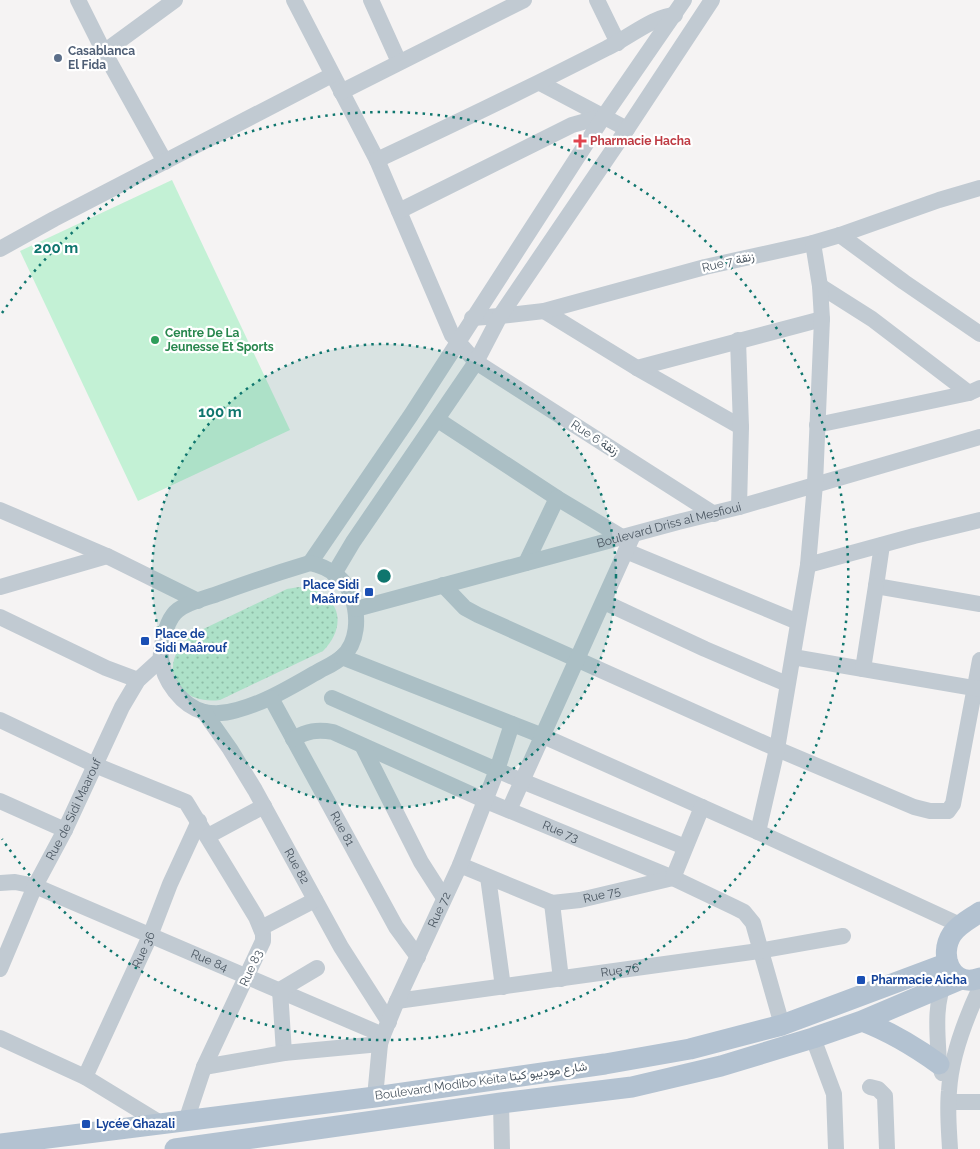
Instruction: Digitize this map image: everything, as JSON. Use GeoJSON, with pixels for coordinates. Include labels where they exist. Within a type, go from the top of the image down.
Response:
{"type":"FeatureCollection","features":[{"type":"Feature","properties":{"kind":"main road"},"geometry":{"type":"LineString","coordinates":[[956,976],[947,947],[951,935],[960,925],[980,912]]}},
{"type":"Feature","properties":{"kind":"main road","name":"Boulevard Modibo Keita شارع موديبو كيتا"},"geometry":{"type":"LineString","coordinates":[[175,1149],[223,1146],[501,1103],[632,1088],[721,1066],[813,1038],[862,1021],[956,976]]}},
{"type":"Feature","properties":{"kind":"main road","name":"Boulevard Modibo Keita شارع موديبو كيتا"},"geometry":{"type":"LineString","coordinates":[[0,1144],[375,1097],[605,1064],[690,1049],[956,976]]}},
{"type":"Feature","properties":{"kind":"main road"},"geometry":{"type":"LineString","coordinates":[[862,1021],[904,1039],[939,1064]]}},
{"type":"Feature","properties":{"kind":"street"},"geometry":{"type":"LineString","coordinates":[[78,0],[104,52],[165,162]]}},
{"type":"Feature","properties":{"kind":"street"},"geometry":{"type":"LineString","coordinates":[[104,52],[176,0]]}},
{"type":"Feature","properties":{"kind":"street","name":"Rue 6 زنقة"},"geometry":{"type":"LineString","coordinates":[[294,0],[377,160],[452,335],[457,342],[476,362],[714,514]]}},
{"type":"Feature","properties":{"kind":"street"},"geometry":{"type":"LineString","coordinates":[[341,92],[524,0]]}},
{"type":"Feature","properties":{"kind":"street"},"geometry":{"type":"LineString","coordinates":[[597,0],[618,43]]}},
{"type":"Feature","properties":{"kind":"street"},"geometry":{"type":"LineString","coordinates":[[310,563],[411,415],[604,116],[684,0]]}},
{"type":"Feature","properties":{"kind":"street"},"geometry":{"type":"LineString","coordinates":[[334,574],[353,542],[476,362],[500,316],[712,0]]}},
{"type":"Feature","properties":{"kind":"street"},"geometry":{"type":"LineString","coordinates":[[378,2],[399,62]]}},
{"type":"Feature","properties":{"kind":"street"},"geometry":{"type":"LineString","coordinates":[[377,160],[540,82],[618,43],[656,21],[674,14],[695,25]]}},
{"type":"Feature","properties":{"kind":"street"},"geometry":{"type":"LineString","coordinates":[[0,248],[332,74]]}},
{"type":"Feature","properties":{"kind":"street"},"geometry":{"type":"LineString","coordinates":[[540,82],[627,129]]}},
{"type":"Feature","properties":{"kind":"street"},"geometry":{"type":"LineString","coordinates":[[399,211],[572,126],[604,116]]}},
{"type":"Feature","properties":{"kind":"street","name":"Rue 7 زنقة"},"geometry":{"type":"LineString","coordinates":[[472,318],[544,310],[705,267],[813,243],[980,188]]}},
{"type":"Feature","properties":{"kind":"street"},"geometry":{"type":"LineString","coordinates":[[840,235],[980,334]]}},
{"type":"Feature","properties":{"kind":"street"},"geometry":{"type":"LineString","coordinates":[[758,832],[777,748],[808,565],[815,484],[822,319],[820,286],[813,243]]}},
{"type":"Feature","properties":{"kind":"street"},"geometry":{"type":"LineString","coordinates":[[820,286],[872,319],[974,390]]}},
{"type":"Feature","properties":{"kind":"street"},"geometry":{"type":"LineString","coordinates":[[544,310],[637,368],[741,427]]}},
{"type":"Feature","properties":{"kind":"street"},"geometry":{"type":"LineString","coordinates":[[637,368],[822,319]]}},
{"type":"Feature","properties":{"kind":"street"},"geometry":{"type":"LineString","coordinates":[[738,340],[741,427],[739,507]]}},
{"type":"Feature","properties":{"kind":"street"},"geometry":{"type":"LineString","coordinates":[[817,425],[974,390]]}},
{"type":"Feature","properties":{"kind":"street"},"geometry":{"type":"LineString","coordinates":[[438,420],[557,498],[627,541],[798,622]]}},
{"type":"Feature","properties":{"kind":"street","name":"Boulevard Driss al Mesfioui"},"geometry":{"type":"LineString","coordinates":[[356,609],[526,563],[627,541],[815,484],[980,437]]}},
{"type":"Feature","properties":{"kind":"street"},"geometry":{"type":"LineString","coordinates":[[526,563],[557,498]]}},
{"type":"Feature","properties":{"kind":"street"},"geometry":{"type":"LineString","coordinates":[[0,510],[107,556],[198,601]]}},
{"type":"Feature","properties":{"kind":"street"},"geometry":{"type":"LineString","coordinates":[[808,565],[980,520]]}},
{"type":"Feature","properties":{"kind":"street"},"geometry":{"type":"LineString","coordinates":[[509,810],[604,602],[627,541]]}},
{"type":"Feature","properties":{"kind":"street"},"geometry":{"type":"LineString","coordinates":[[863,669],[882,545]]}},
{"type":"Feature","properties":{"kind":"street"},"geometry":{"type":"LineString","coordinates":[[0,587],[107,556]]}},
{"type":"Feature","properties":{"kind":"street"},"geometry":{"type":"LineString","coordinates":[[310,563],[324,567],[334,574],[346,586],[356,609],[357,621],[354,636],[342,657],[271,698],[228,713],[204,712],[195,708],[177,694],[165,675],[161,659],[164,632],[171,618],[178,610],[284,570],[310,563]]}},
{"type":"Feature","properties":{"kind":"street"},"geometry":{"type":"LineString","coordinates":[[443,585],[465,608],[478,616],[914,807],[940,812],[948,811],[953,804],[977,688],[980,660]]}},
{"type":"Feature","properties":{"kind":"street"},"geometry":{"type":"LineString","coordinates":[[876,586],[980,604]]}},
{"type":"Feature","properties":{"kind":"street"},"geometry":{"type":"LineString","coordinates":[[604,602],[705,649],[787,684]]}},
{"type":"Feature","properties":{"kind":"street"},"geometry":{"type":"LineString","coordinates":[[0,617],[106,668],[138,680]]}},
{"type":"Feature","properties":{"kind":"street"},"geometry":{"type":"LineString","coordinates":[[342,657],[543,736],[960,925]]}},
{"type":"Feature","properties":{"kind":"street"},"geometry":{"type":"LineString","coordinates":[[793,657],[977,688]]}},
{"type":"Feature","properties":{"kind":"street","name":"Rue de Sidi Maarouf"},"geometry":{"type":"LineString","coordinates":[[0,969],[35,886],[65,830],[122,707],[138,680],[161,659]]}},
{"type":"Feature","properties":{"kind":"street","name":"Rue 81"},"geometry":{"type":"LineString","coordinates":[[271,698],[396,927],[418,958]]}},
{"type":"Feature","properties":{"kind":"street"},"geometry":{"type":"LineString","coordinates":[[332,698],[522,781],[685,847]]}},
{"type":"Feature","properties":{"kind":"street","name":"Rue 82"},"geometry":{"type":"LineString","coordinates":[[204,712],[230,749],[264,806],[341,947],[384,1033]]}},
{"type":"Feature","properties":{"kind":"street"},"geometry":{"type":"LineString","coordinates":[[0,720],[95,765],[186,802],[208,836],[261,928],[315,900]]}},
{"type":"Feature","properties":{"kind":"street","name":"Rue 72"},"geometry":{"type":"LineString","coordinates":[[375,1097],[384,1033],[460,865],[497,770],[512,724]]}},
{"type":"Feature","properties":{"kind":"street","name":"Rue 73"},"geometry":{"type":"LineString","coordinates":[[293,739],[305,732],[320,730],[333,732],[484,800],[673,878],[744,912],[753,923],[759,950]]}},
{"type":"Feature","properties":{"kind":"street"},"geometry":{"type":"LineString","coordinates":[[363,747],[421,862],[444,898]]}},
{"type":"Feature","properties":{"kind":"street"},"geometry":{"type":"LineString","coordinates":[[0,800],[65,830]]}},
{"type":"Feature","properties":{"kind":"street"},"geometry":{"type":"LineString","coordinates":[[208,836],[264,806]]}},
{"type":"Feature","properties":{"kind":"street"},"geometry":{"type":"LineString","coordinates":[[673,878],[702,808]]}},
{"type":"Feature","properties":{"kind":"street","name":"Rue 36"},"geometry":{"type":"LineString","coordinates":[[85,1077],[150,936],[170,884],[199,821]]}},
{"type":"Feature","properties":{"kind":"street","name":"Rue 75"},"geometry":{"type":"LineString","coordinates":[[460,865],[552,903],[580,900],[673,878]]}},
{"type":"Feature","properties":{"kind":"street"},"geometry":{"type":"LineString","coordinates":[[488,878],[503,986]]}},
{"type":"Feature","properties":{"kind":"street","name":"Rue 84"},"geometry":{"type":"LineString","coordinates":[[0,883],[15,882],[35,886],[384,1033]]}},
{"type":"Feature","properties":{"kind":"street"},"geometry":{"type":"LineString","coordinates":[[552,903],[561,979]]}},
{"type":"Feature","properties":{"kind":"street","name":"Rue 83"},"geometry":{"type":"LineString","coordinates":[[186,1121],[204,1067],[248,977],[263,941],[261,928]]}},
{"type":"Feature","properties":{"kind":"street","name":"Rue 76"},"geometry":{"type":"LineString","coordinates":[[397,1002],[759,950],[843,936]]}},
{"type":"Feature","properties":{"kind":"street"},"geometry":{"type":"LineString","coordinates":[[759,950],[782,1025]]}},
{"type":"Feature","properties":{"kind":"street"},"geometry":{"type":"LineString","coordinates":[[284,1053],[280,990],[317,968]]}},
{"type":"Feature","properties":{"kind":"street"},"geometry":{"type":"LineString","coordinates":[[949,1097],[939,1064],[939,1003],[956,976]]}},
{"type":"Feature","properties":{"kind":"street"},"geometry":{"type":"LineString","coordinates":[[950,1149],[949,1097],[957,1049],[966,1016],[980,988]]}},
{"type":"Feature","properties":{"kind":"street"},"geometry":{"type":"LineString","coordinates":[[204,1067],[384,1033]]}},
{"type":"Feature","properties":{"kind":"street"},"geometry":{"type":"LineString","coordinates":[[0,1038],[85,1077],[162,1124]]}},
{"type":"Feature","properties":{"kind":"street"},"geometry":{"type":"LineString","coordinates":[[813,1038],[834,1094],[836,1149]]}},
{"type":"Feature","properties":{"kind":"street"},"geometry":{"type":"LineString","coordinates":[[870,1087],[878,1089],[884,1096],[888,1149]]}},
{"type":"Feature","properties":{"kind":"street"},"geometry":{"type":"LineString","coordinates":[[949,1097],[980,1102]]}},
{"type":"Feature","properties":{"kind":"street"},"geometry":{"type":"LineString","coordinates":[[501,1103],[502,1149]]}},
{"type":"Feature","properties":{"kind":"green space","name":"Centre De La Jeunesse Et Sports"},"geometry":{"type":"Polygon","coordinates":[[[172,180],[290,430],[138,501],[20,251],[172,180]]]}},
{"type":"Feature","properties":{"kind":"green space","name":"Place de Sidi Maârouf"},"geometry":{"type":"Polygon","coordinates":[[[299,587],[323,594],[331,601],[336,610],[338,620],[336,630],[331,641],[323,651],[220,700],[204,700],[191,696],[181,688],[175,678],[173,667],[175,655],[195,633],[287,589],[299,587]]]}},
{"type":"Feature","properties":{"kind":"place","name":"Casablanca El Fida"},"geometry":{"type":"Point","coordinates":[58,58]}},
{"type":"Feature","properties":{"kind":"place","name":"Pharmacie Hacha"},"geometry":{"type":"Point","coordinates":[580,141]}},
{"type":"Feature","properties":{"kind":"place","name":"Centre De La Jeunesse Et Sports"},"geometry":{"type":"Point","coordinates":[155,340]}},
{"type":"Feature","properties":{"kind":"place","name":"Place Sidi Maârouf"},"geometry":{"type":"Point","coordinates":[369,592]}},
{"type":"Feature","properties":{"kind":"place","name":"Place de Sidi Maârouf"},"geometry":{"type":"Point","coordinates":[145,641]}},
{"type":"Feature","properties":{"kind":"place","name":"Pharmacie Aicha"},"geometry":{"type":"Point","coordinates":[861,980]}},
{"type":"Feature","properties":{"kind":"place","name":"Lycée Ghazali"},"geometry":{"type":"Point","coordinates":[86,1124]}}]}
